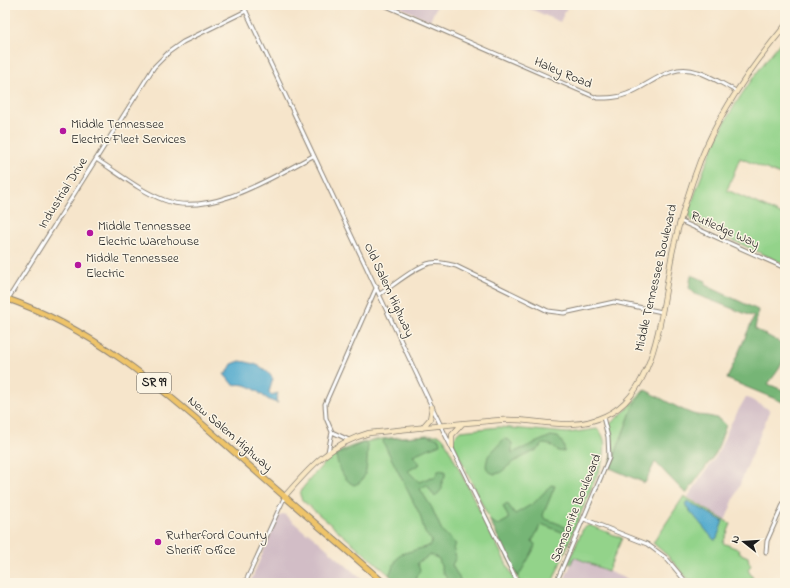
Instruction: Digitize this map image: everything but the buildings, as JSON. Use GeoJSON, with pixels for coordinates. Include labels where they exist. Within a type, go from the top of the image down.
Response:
{"type":"FeatureCollection","features":[{"type":"Feature","properties":{"kind":"main road","name":"Middle Tennessee Boulevard"},"geometry":{"type":"LineString","coordinates":[[285,496],[317,460],[349,440],[369,433],[517,420],[561,425],[575,425],[603,417],[617,410],[629,399],[639,386],[655,340],[680,221],[701,160],[736,91],[764,50],[785,26]]}},
{"type":"Feature","properties":{"kind":"main road","name":"New Salem Highway"},"geometry":{"type":"LineString","coordinates":[[6,298],[73,328],[126,361],[285,496],[384,583]]}},
{"type":"Feature","properties":{"kind":"main road"},"geometry":{"type":"LineString","coordinates":[[421,428],[430,419],[432,407]]}},
{"type":"Feature","properties":{"kind":"main road"},"geometry":{"type":"LineString","coordinates":[[452,448],[452,435],[462,424]]}},
{"type":"Feature","properties":{"kind":"street","name":"Old Salem Highway"},"geometry":{"type":"LineString","coordinates":[[243,5],[313,156],[377,286],[441,426],[518,583]]}},
{"type":"Feature","properties":{"kind":"street","name":"Haley Road"},"geometry":{"type":"LineString","coordinates":[[384,5],[597,98],[614,98],[629,94],[662,75],[675,70],[698,72],[736,91]]}},
{"type":"Feature","properties":{"kind":"street","name":"Industrial Drive"},"geometry":{"type":"LineString","coordinates":[[6,298],[154,67],[169,52],[197,34],[246,11]]}},
{"type":"Feature","properties":{"kind":"street"},"geometry":{"type":"LineString","coordinates":[[96,159],[164,200],[191,204],[224,199],[313,156]]}},
{"type":"Feature","properties":{"kind":"street","name":"Rutledge Way"},"geometry":{"type":"LineString","coordinates":[[680,221],[785,268]]}},
{"type":"Feature","properties":{"kind":"street"},"geometry":{"type":"LineString","coordinates":[[380,294],[420,268],[431,263],[440,262],[456,266],[548,311],[564,313],[614,302],[662,312]]}},
{"type":"Feature","properties":{"kind":"street"},"geometry":{"type":"LineString","coordinates":[[328,452],[332,432],[326,418],[325,404],[377,286]]}},
{"type":"Feature","properties":{"kind":"street","name":"Samsonite Boulevard"},"geometry":{"type":"LineString","coordinates":[[556,583],[609,458],[608,437],[603,417]]}},
{"type":"Feature","properties":{"kind":"street"},"geometry":{"type":"LineString","coordinates":[[332,432],[349,440]]}},
{"type":"Feature","properties":{"kind":"street"},"geometry":{"type":"LineString","coordinates":[[245,583],[285,496]]}},
{"type":"Feature","properties":{"kind":"street"},"geometry":{"type":"LineString","coordinates":[[766,552],[767,541],[785,500]]}},
{"type":"Feature","properties":{"kind":"street"},"geometry":{"type":"LineString","coordinates":[[584,519],[647,544],[666,558],[687,583]]}},
{"type":"Feature","properties":{"kind":"shaded area"},"geometry":{"type":"Polygon","coordinates":[[[396,5],[437,5],[430,21],[396,5]]]}},
{"type":"Feature","properties":{"kind":"shaded area"},"geometry":{"type":"Polygon","coordinates":[[[522,5],[568,5],[560,22],[522,5]]]}},
{"type":"Feature","properties":{"kind":"shaded area"},"geometry":{"type":"Polygon","coordinates":[[[746,397],[770,410],[725,521],[688,497],[717,455],[730,425],[746,397]]]}},
{"type":"Feature","properties":{"kind":"shaded area"},"geometry":{"type":"Polygon","coordinates":[[[284,514],[307,534],[308,532],[366,583],[250,583],[278,517],[284,514]]]}},
{"type":"Feature","properties":{"kind":"shaded area"},"geometry":{"type":"Polygon","coordinates":[[[574,557],[636,583],[563,583],[574,557]]]}},
{"type":"Feature","properties":{"kind":"green space"},"geometry":{"type":"Polygon","coordinates":[[[785,36],[785,156],[782,162],[785,164],[785,177],[740,158],[727,190],[785,216],[785,264],[705,228],[692,221],[688,213],[725,122],[761,67],[785,36]]]}},
{"type":"Feature","properties":{"kind":"green space"},"geometry":{"type":"Polygon","coordinates":[[[691,275],[706,281],[705,285],[758,310],[755,329],[785,345],[783,362],[768,384],[785,391],[785,403],[727,379],[754,317],[695,294],[689,288],[691,275]]]}},
{"type":"Feature","properties":{"kind":"green space"},"geometry":{"type":"Polygon","coordinates":[[[644,389],[645,390],[634,404],[610,468],[613,447],[609,427],[610,424],[626,410],[644,389]]]}},
{"type":"Feature","properties":{"kind":"green space"},"geometry":{"type":"Polygon","coordinates":[[[645,390],[692,414],[716,418],[726,425],[716,453],[686,494],[655,462],[645,483],[610,468],[634,404],[645,390]]]}},
{"type":"Feature","properties":{"kind":"green space"},"geometry":{"type":"Polygon","coordinates":[[[499,427],[568,433],[597,429],[604,439],[605,448],[603,460],[552,583],[520,583],[453,443],[453,438],[460,431],[499,427]]]}},
{"type":"Feature","properties":{"kind":"green space"},"geometry":{"type":"Polygon","coordinates":[[[427,435],[439,439],[440,444],[413,455],[420,464],[408,471],[419,482],[431,477],[434,478],[439,470],[445,471],[442,489],[435,497],[427,485],[420,489],[432,508],[442,531],[456,544],[453,548],[456,557],[452,565],[462,583],[450,583],[443,573],[439,559],[431,555],[417,563],[420,570],[416,577],[418,583],[399,583],[389,575],[396,560],[401,554],[429,546],[432,541],[425,533],[420,515],[383,442],[384,439],[427,435]]]}},
{"type":"Feature","properties":{"kind":"green space"},"geometry":{"type":"Polygon","coordinates":[[[440,435],[444,439],[516,583],[399,583],[302,500],[300,495],[302,489],[325,462],[340,451],[365,442],[440,435]]]}},
{"type":"Feature","properties":{"kind":"green space"},"geometry":{"type":"Polygon","coordinates":[[[551,436],[558,437],[563,444],[564,452],[558,451],[551,445],[543,444],[537,450],[513,462],[500,473],[494,474],[488,471],[486,466],[488,456],[504,439],[509,440],[512,443],[512,453],[551,436]]]}},
{"type":"Feature","properties":{"kind":"green space"},"geometry":{"type":"Polygon","coordinates":[[[365,442],[368,446],[365,474],[359,483],[354,485],[347,480],[342,472],[336,455],[365,442]]]}},
{"type":"Feature","properties":{"kind":"green space"},"geometry":{"type":"Polygon","coordinates":[[[551,485],[555,486],[543,515],[544,518],[562,525],[569,532],[567,534],[541,524],[532,542],[535,544],[534,549],[518,577],[490,521],[498,525],[509,519],[503,506],[507,503],[515,514],[534,503],[551,485]]]}},
{"type":"Feature","properties":{"kind":"green space"},"geometry":{"type":"Polygon","coordinates":[[[684,496],[731,524],[723,543],[740,550],[739,553],[748,557],[751,565],[748,570],[756,583],[698,583],[695,580],[688,579],[669,557],[653,543],[684,496]]]}},
{"type":"Feature","properties":{"kind":"green space"},"geometry":{"type":"Polygon","coordinates":[[[589,525],[622,538],[608,571],[574,557],[571,564],[568,563],[583,529],[589,525]]]}},
{"type":"Feature","properties":{"kind":"water"},"geometry":{"type":"Polygon","coordinates":[[[240,361],[259,366],[270,375],[273,379],[269,392],[271,395],[278,393],[276,400],[278,403],[267,398],[253,388],[233,385],[224,374],[227,373],[232,364],[240,361]]]}},
{"type":"Feature","properties":{"kind":"water"},"geometry":{"type":"Polygon","coordinates":[[[687,501],[723,521],[717,538],[714,540],[685,505],[687,501]]]}},
{"type":"Feature","properties":{"kind":"place","name":"Middle Tennessee Electric Fleet Services"},"geometry":{"type":"Point","coordinates":[63,131]}},
{"type":"Feature","properties":{"kind":"place","name":"Middle Tennessee Electric Warehouse"},"geometry":{"type":"Point","coordinates":[90,233]}},
{"type":"Feature","properties":{"kind":"place","name":"Middle Tennessee Electric"},"geometry":{"type":"Point","coordinates":[78,265]}},
{"type":"Feature","properties":{"kind":"place","name":"Rutherford County Sheriff Office"},"geometry":{"type":"Point","coordinates":[158,542]}}]}
